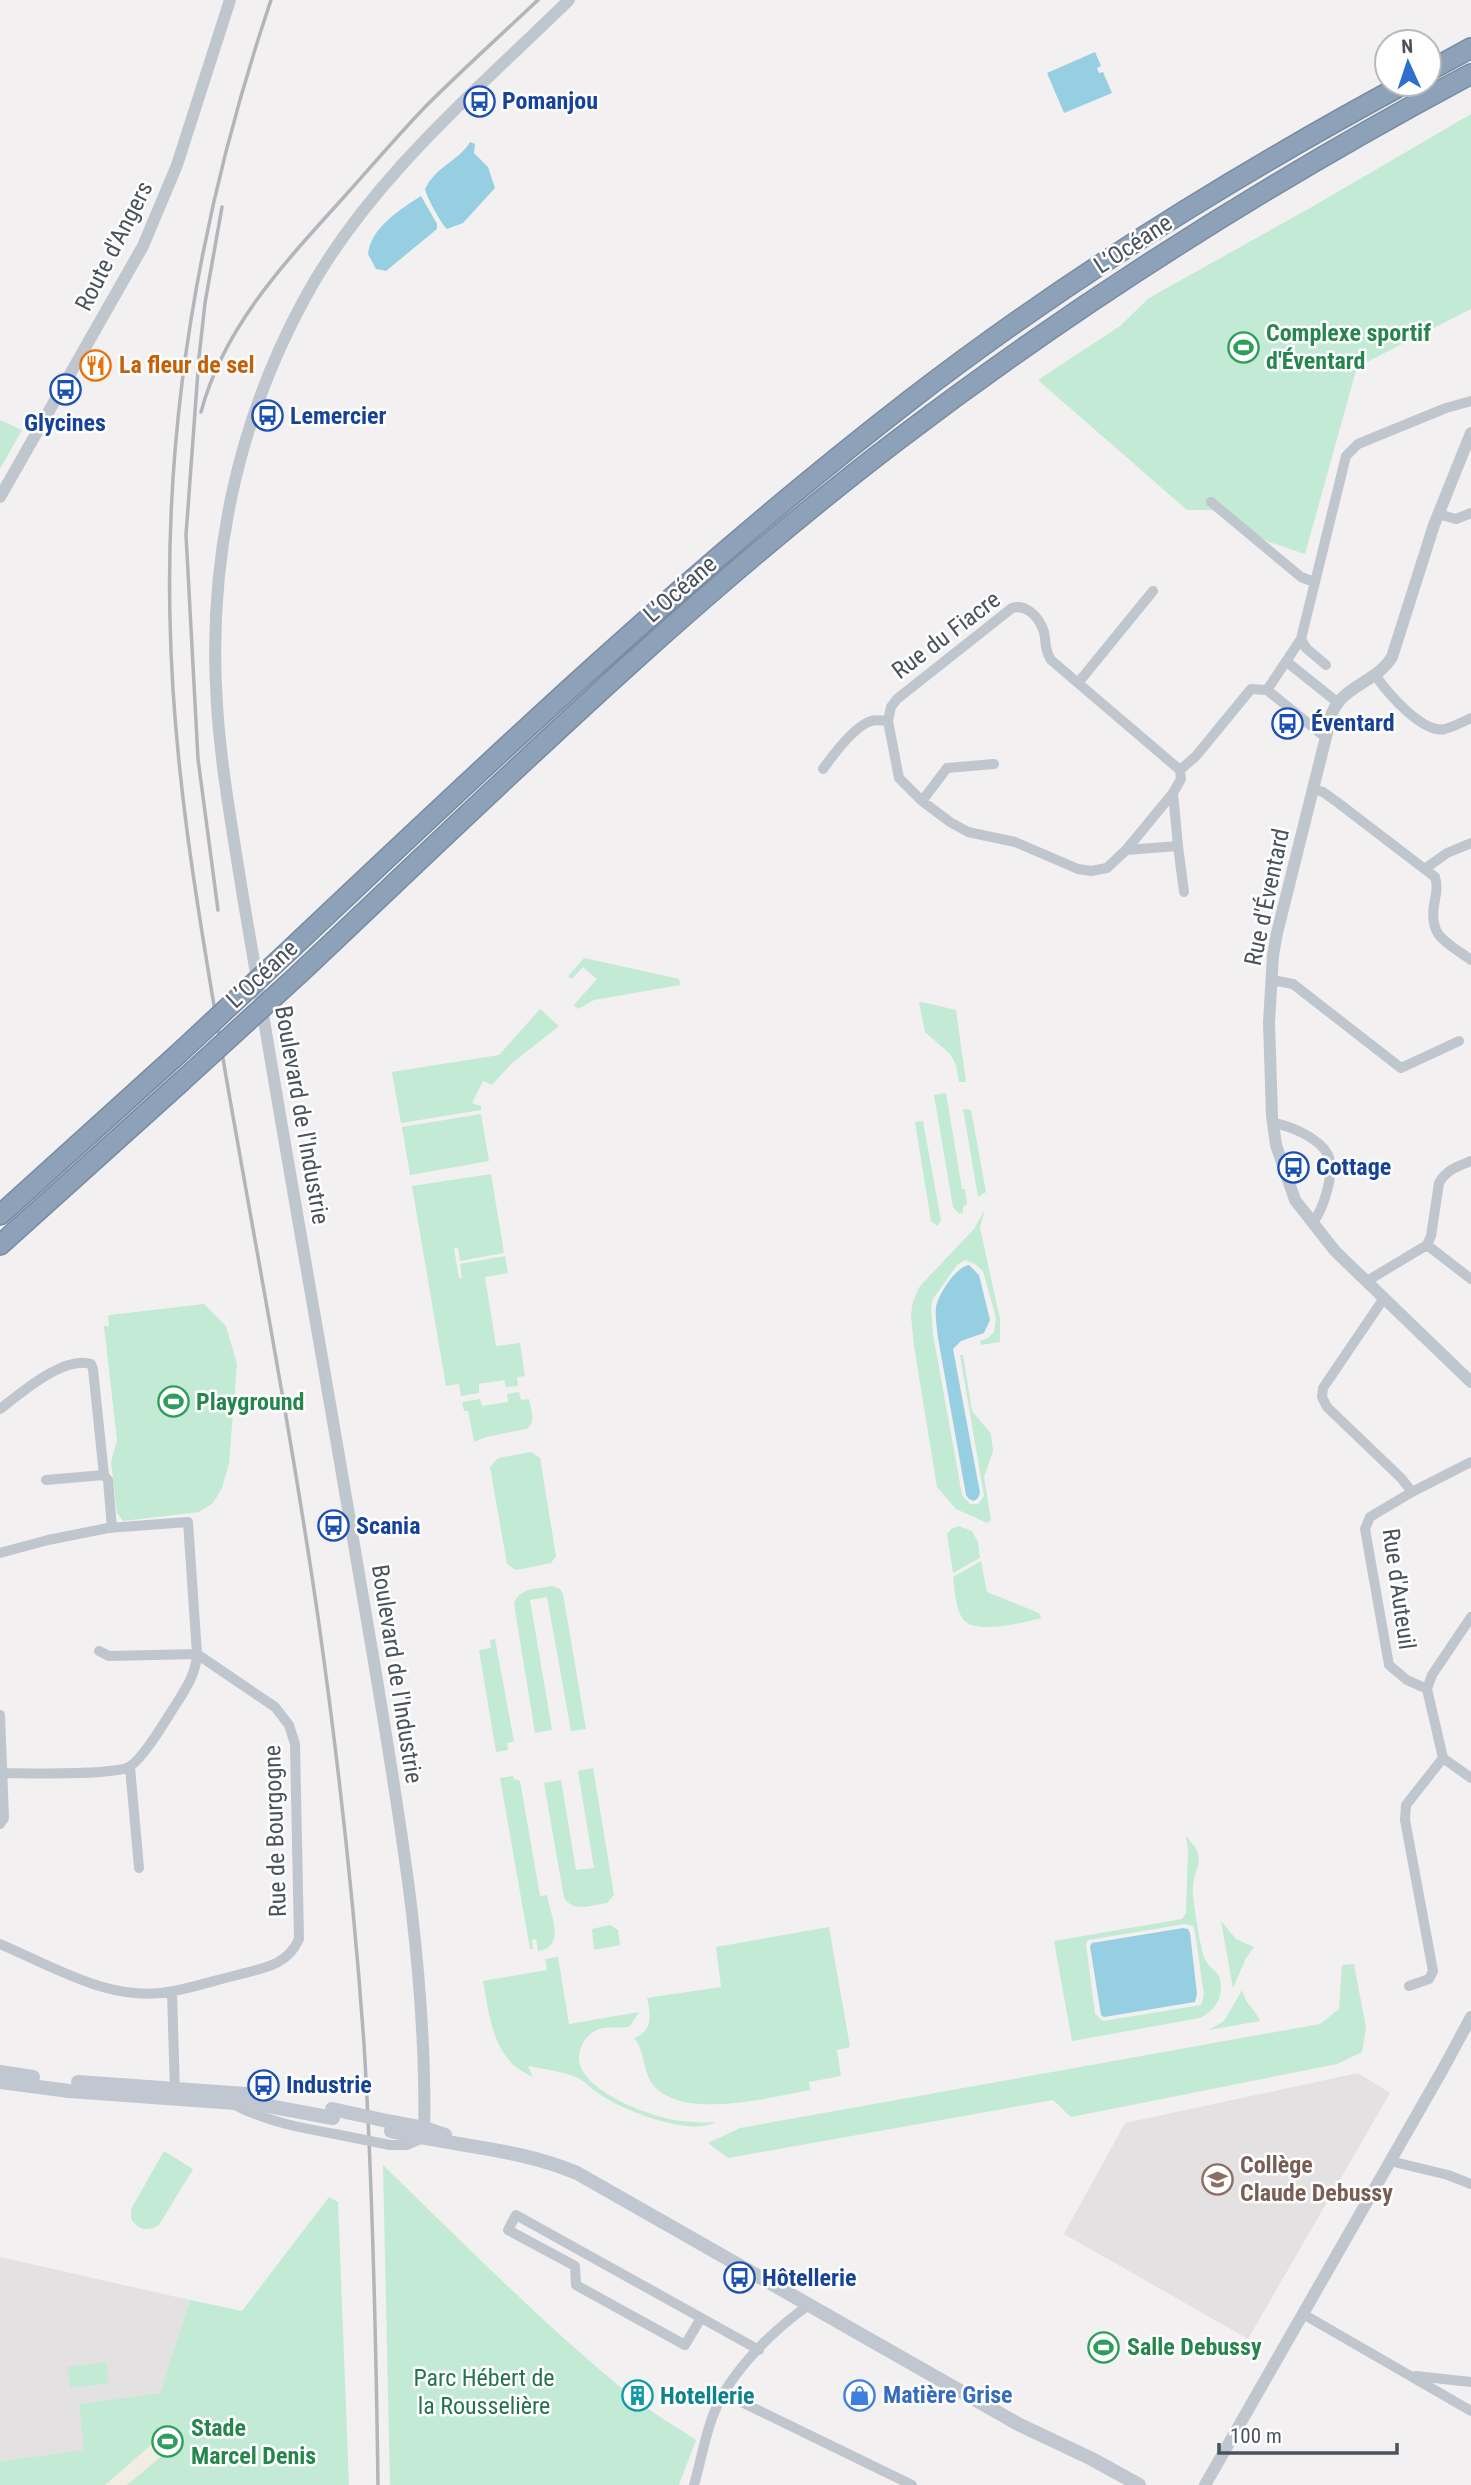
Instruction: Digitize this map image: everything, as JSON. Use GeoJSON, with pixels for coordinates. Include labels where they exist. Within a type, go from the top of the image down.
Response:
{"type":"FeatureCollection","features":[{"type":"Feature","properties":{"kind":"highway"},"geometry":{"type":"LineString","coordinates":[[1443,63],[1471,48]]}},
{"type":"Feature","properties":{"kind":"highway","name":"L’Océane"},"geometry":{"type":"LineString","coordinates":[[0,1245],[299,975],[465,817],[677,624],[897,440],[1108,289],[1209,224],[1332,151],[1471,74]]}},
{"type":"Feature","properties":{"kind":"highway","name":"L’Océane"},"geometry":{"type":"LineString","coordinates":[[0,1215],[177,1055],[477,773],[700,572],[912,398],[1110,259],[1286,150],[1379,98]]}},
{"type":"Feature","properties":{"kind":"main road"},"geometry":{"type":"LineString","coordinates":[[0,2071],[61,2081],[333,2113]]}},
{"type":"Feature","properties":{"kind":"main road"},"geometry":{"type":"LineString","coordinates":[[0,2082],[69,2091],[263,2095],[333,2113],[391,2133],[424,2133],[539,2160],[577,2173],[1018,2424],[1139,2485]]}},
{"type":"Feature","properties":{"kind":"street","name":"Route d'Angers"},"geometry":{"type":"LineString","coordinates":[[0,497],[143,246],[177,165],[230,0]]}},
{"type":"Feature","properties":{"kind":"street","name":"Boulevard de l'Industrie"},"geometry":{"type":"LineString","coordinates":[[424,2133],[417,1956],[402,1843],[359,1564],[270,1056],[221,747],[215,662],[217,586],[228,508],[243,449],[282,344],[324,264],[346,231],[418,147],[569,0]]}},
{"type":"Feature","properties":{"kind":"street"},"geometry":{"type":"LineString","coordinates":[[1267,690],[1301,639],[1346,456],[1358,444],[1446,408],[1471,401]]}},
{"type":"Feature","properties":{"kind":"street"},"geometry":{"type":"LineString","coordinates":[[1287,662],[1337,702],[1347,692],[1385,669],[1392,657],[1438,514],[1471,433]]}},
{"type":"Feature","properties":{"kind":"street"},"geometry":{"type":"LineString","coordinates":[[1212,502],[1301,577],[1314,582]]}},
{"type":"Feature","properties":{"kind":"street"},"geometry":{"type":"LineString","coordinates":[[1438,514],[1456,519],[1471,513]]}},
{"type":"Feature","properties":{"kind":"street"},"geometry":{"type":"LineString","coordinates":[[1078,683],[1153,591]]}},
{"type":"Feature","properties":{"kind":"street","name":"Rue du Fiacre"},"geometry":{"type":"LineString","coordinates":[[888,721],[891,708],[897,699],[1012,608],[1020,606],[1027,608],[1042,626],[1045,651],[1051,660],[1180,770]]}},
{"type":"Feature","properties":{"kind":"street"},"geometry":{"type":"LineString","coordinates":[[1301,639],[1306,648],[1326,665]]}},
{"type":"Feature","properties":{"kind":"street"},"geometry":{"type":"LineString","coordinates":[[1375,675],[1388,694],[1427,727],[1444,730],[1471,718]]}},
{"type":"Feature","properties":{"kind":"street"},"geometry":{"type":"LineString","coordinates":[[823,769],[837,749],[862,726],[874,720],[888,721],[898,778],[950,822],[968,832],[1015,842],[1078,869],[1091,871],[1107,868],[1126,850],[1173,793],[1181,779],[1180,770],[1196,756],[1251,689],[1267,690],[1325,737]]}},
{"type":"Feature","properties":{"kind":"street","name":"Rue d'Éventard"},"geometry":{"type":"LineString","coordinates":[[1337,702],[1325,737],[1277,933],[1269,1022],[1272,1123],[1276,1145],[1295,1200],[1335,1251],[1471,1382]]}},
{"type":"Feature","properties":{"kind":"street"},"geometry":{"type":"LineString","coordinates":[[922,801],[947,768],[994,764]]}},
{"type":"Feature","properties":{"kind":"street"},"geometry":{"type":"LineString","coordinates":[[1313,789],[1323,792],[1435,877],[1437,885],[1433,928],[1471,960]]}},
{"type":"Feature","properties":{"kind":"street"},"geometry":{"type":"LineString","coordinates":[[1173,793],[1184,892]]}},
{"type":"Feature","properties":{"kind":"street"},"geometry":{"type":"LineString","coordinates":[[1426,868],[1447,853],[1471,843]]}},
{"type":"Feature","properties":{"kind":"street"},"geometry":{"type":"LineString","coordinates":[[1126,850],[1178,846]]}},
{"type":"Feature","properties":{"kind":"street"},"geometry":{"type":"LineString","coordinates":[[1272,981],[1293,984],[1401,1068],[1459,1041]]}},
{"type":"Feature","properties":{"kind":"street"},"geometry":{"type":"LineString","coordinates":[[1272,1123],[1292,1127],[1313,1140],[1328,1154],[1331,1168],[1325,1200],[1313,1222]]}},
{"type":"Feature","properties":{"kind":"street"},"geometry":{"type":"LineString","coordinates":[[1367,1281],[1427,1245],[1443,1176],[1451,1169],[1471,1161]]}},
{"type":"Feature","properties":{"kind":"street"},"geometry":{"type":"LineString","coordinates":[[1427,1245],[1471,1279]]}},
{"type":"Feature","properties":{"kind":"street"},"geometry":{"type":"LineString","coordinates":[[1384,1298],[1323,1388],[1322,1397],[1327,1407],[1401,1478],[1412,1492]]}},
{"type":"Feature","properties":{"kind":"street"},"geometry":{"type":"LineString","coordinates":[[0,1409],[61,1366],[89,1363],[93,1369],[112,1528]]}},
{"type":"Feature","properties":{"kind":"street","name":"Rue d'Auteuil"},"geometry":{"type":"LineString","coordinates":[[1427,1689],[1407,1679],[1389,1665],[1365,1529],[1370,1517],[1412,1492],[1471,1465]]}},
{"type":"Feature","properties":{"kind":"street"},"geometry":{"type":"LineString","coordinates":[[46,1480],[104,1475]]}},
{"type":"Feature","properties":{"kind":"street"},"geometry":{"type":"LineString","coordinates":[[0,1553],[48,1540],[112,1528],[188,1522],[197,1654],[195,1672],[190,1683],[152,1741],[130,1767],[20,1774],[1,1772]]}},
{"type":"Feature","properties":{"kind":"street"},"geometry":{"type":"LineString","coordinates":[[1471,1617],[1432,1675],[1427,1689],[1443,1758],[1471,1778]]}},
{"type":"Feature","properties":{"kind":"street"},"geometry":{"type":"LineString","coordinates":[[99,1651],[108,1656],[197,1654]]}},
{"type":"Feature","properties":{"kind":"street","name":"Rue de Bourgogne"},"geometry":{"type":"LineString","coordinates":[[0,1944],[111,1990],[135,1994],[172,1992],[278,1964],[294,1950],[299,1939],[300,1924],[293,1734],[285,1718],[275,1707],[197,1654]]}},
{"type":"Feature","properties":{"kind":"street"},"geometry":{"type":"LineString","coordinates":[[0,1715],[4,1818],[0,1824]]}},
{"type":"Feature","properties":{"kind":"street"},"geometry":{"type":"LineString","coordinates":[[1409,1986],[1429,1979],[1433,1972],[1405,1820],[1406,1805],[1443,1758]]}},
{"type":"Feature","properties":{"kind":"street"},"geometry":{"type":"LineString","coordinates":[[130,1767],[139,1868]]}},
{"type":"Feature","properties":{"kind":"street"},"geometry":{"type":"LineString","coordinates":[[172,1992],[175,2094]]}},
{"type":"Feature","properties":{"kind":"street"},"geometry":{"type":"LineString","coordinates":[[1205,2485],[1471,2017]]}},
{"type":"Feature","properties":{"kind":"street"},"geometry":{"type":"LineString","coordinates":[[228,2102],[251,2113],[335,2134],[391,2133],[407,2145],[424,2133]]}},
{"type":"Feature","properties":{"kind":"street"},"geometry":{"type":"LineString","coordinates":[[1390,2161],[1448,2175],[1471,2184]]}},
{"type":"Feature","properties":{"kind":"street"},"geometry":{"type":"LineString","coordinates":[[701,2318],[685,2345],[576,2285],[575,2266],[508,2230],[516,2215],[759,2350]]}},
{"type":"Feature","properties":{"kind":"street"},"geometry":{"type":"LineString","coordinates":[[694,2485],[710,2426],[723,2393],[742,2367],[809,2305]]}},
{"type":"Feature","properties":{"kind":"street"},"geometry":{"type":"LineString","coordinates":[[1303,2314],[1471,2411]]}},
{"type":"Feature","properties":{"kind":"street"},"geometry":{"type":"LineString","coordinates":[[1412,2376],[1471,2382]]}},
{"type":"Feature","properties":{"kind":"street"},"geometry":{"type":"LineString","coordinates":[[723,2393],[912,2485]]}},
{"type":"Feature","properties":{"kind":"shaded area","name":"Collège Claude Debussy"},"geometry":{"type":"Polygon","coordinates":[[[1358,2073],[1390,2093],[1248,2339],[1064,2234],[1125,2123],[1358,2073]]]}},
{"type":"Feature","properties":{"kind":"shaded area"},"geometry":{"type":"Polygon","coordinates":[[[0,2257],[190,2300],[160,2393],[79,2404],[85,2450],[0,2461],[0,2257]]]}},
{"type":"Feature","properties":{"kind":"green space","name":"Complexe sportif d'Éventard"},"geometry":{"type":"Polygon","coordinates":[[[1471,114],[1471,309],[1357,367],[1305,554],[1269,542],[1214,510],[1187,510],[1038,380],[1120,326],[1149,298],[1471,114]]]}},
{"type":"Feature","properties":{"kind":"green space"},"geometry":{"type":"Polygon","coordinates":[[[0,420],[22,430],[0,469],[0,420]]]}},
{"type":"Feature","properties":{"kind":"green space"},"geometry":{"type":"Polygon","coordinates":[[[584,958],[679,979],[680,985],[594,1000],[578,1009],[574,1005],[597,979],[583,967],[572,979],[568,976],[584,958]]]}},
{"type":"Feature","properties":{"kind":"green space"},"geometry":{"type":"Polygon","coordinates":[[[919,1003],[956,1010],[966,1082],[959,1082],[956,1065],[950,1054],[925,1032],[919,1003]]]}},
{"type":"Feature","properties":{"kind":"green space"},"geometry":{"type":"Polygon","coordinates":[[[540,1009],[559,1026],[512,1063],[492,1085],[483,1081],[472,1103],[481,1106],[481,1110],[401,1123],[392,1072],[499,1055],[540,1009]]]}},
{"type":"Feature","properties":{"kind":"green space"},"geometry":{"type":"Polygon","coordinates":[[[946,1093],[962,1189],[965,1189],[967,1204],[963,1207],[963,1213],[959,1214],[953,1207],[934,1095],[946,1093]]]}},
{"type":"Feature","properties":{"kind":"green space"},"geometry":{"type":"Polygon","coordinates":[[[963,1109],[971,1110],[986,1192],[978,1197],[963,1109]]]}},
{"type":"Feature","properties":{"kind":"green space"},"geometry":{"type":"Polygon","coordinates":[[[481,1114],[489,1161],[410,1175],[402,1127],[481,1114]]]}},
{"type":"Feature","properties":{"kind":"green space"},"geometry":{"type":"Polygon","coordinates":[[[923,1121],[941,1221],[937,1226],[931,1221],[915,1122],[923,1121]]]}},
{"type":"Feature","properties":{"kind":"green space"},"geometry":{"type":"Polygon","coordinates":[[[491,1174],[504,1253],[460,1261],[458,1248],[454,1248],[459,1278],[462,1278],[460,1264],[505,1256],[508,1273],[485,1277],[496,1346],[520,1343],[525,1376],[517,1377],[518,1386],[506,1387],[504,1380],[479,1384],[479,1393],[461,1396],[459,1384],[446,1386],[412,1186],[491,1174]]]}},
{"type":"Feature","properties":{"kind":"green space"},"geometry":{"type":"Polygon","coordinates":[[[985,1209],[980,1228],[1000,1319],[1000,1342],[981,1345],[980,1341],[994,1332],[996,1318],[983,1271],[975,1264],[965,1260],[957,1265],[931,1306],[933,1334],[962,1495],[970,1504],[978,1504],[984,1496],[960,1355],[963,1355],[972,1411],[991,1434],[993,1451],[984,1477],[991,1520],[987,1523],[956,1509],[937,1487],[911,1315],[913,1301],[920,1286],[974,1229],[985,1209]]]}},
{"type":"Feature","properties":{"kind":"green space","name":"Playground"},"geometry":{"type":"Polygon","coordinates":[[[204,1304],[226,1326],[237,1364],[229,1463],[222,1488],[213,1503],[199,1512],[123,1521],[117,1513],[111,1462],[117,1440],[104,1326],[109,1326],[110,1315],[204,1304]]]}},
{"type":"Feature","properties":{"kind":"green space"},"geometry":{"type":"Polygon","coordinates":[[[519,1392],[521,1400],[529,1399],[532,1415],[529,1426],[474,1442],[468,1411],[464,1411],[462,1402],[480,1399],[482,1406],[508,1402],[507,1394],[519,1392]]]}},
{"type":"Feature","properties":{"kind":"green space"},"geometry":{"type":"Polygon","coordinates":[[[531,1452],[540,1458],[556,1556],[551,1563],[516,1570],[507,1564],[490,1467],[498,1458],[531,1452]]]}},
{"type":"Feature","properties":{"kind":"green space"},"geometry":{"type":"Polygon","coordinates":[[[958,1526],[972,1531],[978,1542],[980,1558],[953,1573],[947,1534],[958,1526]]]}},
{"type":"Feature","properties":{"kind":"green space"},"geometry":{"type":"Polygon","coordinates":[[[981,1561],[987,1592],[1039,1613],[1041,1618],[988,1627],[969,1624],[963,1619],[957,1604],[953,1577],[981,1561]]]}},
{"type":"Feature","properties":{"kind":"green space"},"geometry":{"type":"Polygon","coordinates":[[[553,1586],[563,1594],[586,1729],[571,1731],[547,1597],[530,1600],[552,1730],[535,1733],[514,1604],[520,1594],[553,1586]]]}},
{"type":"Feature","properties":{"kind":"green space"},"geometry":{"type":"Polygon","coordinates":[[[495,1639],[514,1742],[507,1743],[508,1750],[496,1752],[479,1650],[491,1648],[490,1640],[495,1639]]]}},
{"type":"Feature","properties":{"kind":"green space"},"geometry":{"type":"Polygon","coordinates":[[[593,1768],[614,1895],[607,1903],[578,1907],[564,1898],[544,1783],[561,1780],[576,1870],[594,1868],[578,1771],[593,1768]]]}},
{"type":"Feature","properties":{"kind":"green space"},"geometry":{"type":"Polygon","coordinates":[[[513,1776],[520,1781],[540,1896],[547,1895],[553,1921],[552,1944],[538,1951],[536,1939],[532,1940],[533,1949],[530,1949],[500,1778],[513,1776]]]}},
{"type":"Feature","properties":{"kind":"green space"},"geometry":{"type":"Polygon","coordinates":[[[1186,1836],[1198,1853],[1193,1896],[1204,1956],[1221,1982],[1218,2002],[1200,2018],[1072,2041],[1054,1941],[1182,1919],[1186,1913],[1186,1836]],[[1185,1924],[1088,1940],[1086,1944],[1095,2014],[1103,2021],[1201,2005],[1204,1995],[1193,1926],[1185,1924]]]}},
{"type":"Feature","properties":{"kind":"green space"},"geometry":{"type":"Polygon","coordinates":[[[1221,1921],[1236,1939],[1254,1947],[1246,1958],[1233,1988],[1221,1921]]]}},
{"type":"Feature","properties":{"kind":"green space"},"geometry":{"type":"Polygon","coordinates":[[[610,1925],[618,1930],[620,1945],[594,1950],[592,1929],[610,1925]]]}},
{"type":"Feature","properties":{"kind":"green space"},"geometry":{"type":"Polygon","coordinates":[[[829,1927],[850,2047],[837,2050],[841,2076],[809,2082],[810,2090],[730,2104],[687,2102],[669,2097],[655,2087],[634,2038],[648,2027],[650,2016],[647,1998],[721,1987],[716,1947],[829,1927]]]}},
{"type":"Feature","properties":{"kind":"green space"},"geometry":{"type":"Polygon","coordinates":[[[558,1957],[569,2024],[639,2012],[630,2026],[598,2030],[585,2040],[579,2059],[583,2071],[591,2081],[617,2100],[648,2113],[674,2120],[716,2122],[704,2126],[690,2126],[656,2120],[622,2107],[576,2077],[528,2066],[533,2077],[509,2060],[501,2049],[491,2024],[483,1981],[547,1970],[545,1959],[558,1957]]]}},
{"type":"Feature","properties":{"kind":"green space"},"geometry":{"type":"Polygon","coordinates":[[[1354,1964],[1366,2028],[1362,2052],[1337,2064],[1071,2117],[1053,2100],[728,2158],[708,2143],[740,2128],[1320,2024],[1339,2009],[1342,1965],[1354,1964]]]}},
{"type":"Feature","properties":{"kind":"green space"},"geometry":{"type":"Polygon","coordinates":[[[1242,1990],[1260,2021],[1209,2030],[1224,2021],[1242,1990]]]}},
{"type":"Feature","properties":{"kind":"green space"},"geometry":{"type":"Polygon","coordinates":[[[164,2151],[193,2169],[159,2225],[144,2229],[131,2219],[131,2209],[164,2151]]]}},
{"type":"Feature","properties":{"kind":"green space","name":"Parc Hébert de la Rousselière"},"geometry":{"type":"Polygon","coordinates":[[[383,2165],[566,2340],[638,2401],[696,2440],[679,2485],[390,2485],[383,2165]]]}},
{"type":"Feature","properties":{"kind":"green space","name":"Parc Hébert de la Rousselière"},"geometry":{"type":"Polygon","coordinates":[[[329,2197],[338,2202],[349,2485],[0,2485],[0,2461],[84,2450],[79,2404],[160,2393],[190,2300],[242,2311],[329,2197]]]}},
{"type":"Feature","properties":{"kind":"green space"},"geometry":{"type":"Polygon","coordinates":[[[106,2362],[109,2383],[70,2388],[67,2367],[106,2362]]]}},
{"type":"Feature","properties":{"kind":"sand"},"geometry":{"type":"Polygon","coordinates":[[[153,2443],[163,2455],[127,2485],[105,2485],[153,2443]]]}},
{"type":"Feature","properties":{"kind":"water"},"geometry":{"type":"Polygon","coordinates":[[[1095,52],[1101,66],[1097,68],[1099,73],[1103,72],[1112,93],[1064,113],[1047,73],[1095,52]]]}},
{"type":"Feature","properties":{"kind":"water"},"geometry":{"type":"Polygon","coordinates":[[[470,142],[475,144],[474,153],[488,167],[495,188],[463,223],[447,229],[425,189],[435,174],[460,154],[470,142]]]}},
{"type":"Feature","properties":{"kind":"water"},"geometry":{"type":"Polygon","coordinates":[[[421,196],[437,224],[437,229],[386,271],[376,269],[368,254],[375,235],[388,220],[421,196]]]}},
{"type":"Feature","properties":{"kind":"water"},"geometry":{"type":"Polygon","coordinates":[[[969,1265],[979,1275],[990,1320],[984,1333],[961,1341],[953,1349],[980,1493],[974,1501],[966,1495],[936,1316],[937,1303],[945,1286],[959,1270],[969,1265]]]}},
{"type":"Feature","properties":{"kind":"water"},"geometry":{"type":"Polygon","coordinates":[[[1183,1928],[1190,1933],[1197,1994],[1195,2002],[1104,2017],[1101,2015],[1090,1946],[1092,1943],[1183,1928]]]}},
{"type":"Feature","properties":{"kind":"railway"},"geometry":{"type":"LineString","coordinates":[[271,0],[247,75],[208,228],[182,383],[170,540],[172,678],[182,794],[198,910],[297,1483],[339,1777],[364,2044],[374,2264],[378,2485]]}},
{"type":"Feature","properties":{"kind":"railway"},"geometry":{"type":"LineString","coordinates":[[201,412],[225,351],[241,323],[279,270],[426,106],[538,0]]}},
{"type":"Feature","properties":{"kind":"railway"},"geometry":{"type":"LineString","coordinates":[[218,910],[198,759],[186,535],[199,357],[205,303],[222,207]]}},
{"type":"Feature","properties":{"kind":"place","name":"Pomanjou"},"geometry":{"type":"Point","coordinates":[479,101]}},
{"type":"Feature","properties":{"kind":"place","name":"Complexe sportif d'Éventard"},"geometry":{"type":"Point","coordinates":[1243,347]}},
{"type":"Feature","properties":{"kind":"place","name":"La fleur de sel"},"geometry":{"type":"Point","coordinates":[96,365]}},
{"type":"Feature","properties":{"kind":"place","name":"Glycines"},"geometry":{"type":"Point","coordinates":[65,389]}},
{"type":"Feature","properties":{"kind":"place","name":"Lemercier"},"geometry":{"type":"Point","coordinates":[267,416]}},
{"type":"Feature","properties":{"kind":"place","name":"Éventard"},"geometry":{"type":"Point","coordinates":[1288,723]}},
{"type":"Feature","properties":{"kind":"place","name":"Cottage"},"geometry":{"type":"Point","coordinates":[1293,1167]}},
{"type":"Feature","properties":{"kind":"place","name":"Playground"},"geometry":{"type":"Point","coordinates":[173,1402]}},
{"type":"Feature","properties":{"kind":"place","name":"Scania"},"geometry":{"type":"Point","coordinates":[333,1526]}},
{"type":"Feature","properties":{"kind":"place","name":"Industrie"},"geometry":{"type":"Point","coordinates":[263,2085]}},
{"type":"Feature","properties":{"kind":"place","name":"Collège Claude Debussy"},"geometry":{"type":"Point","coordinates":[1217,2179]}},
{"type":"Feature","properties":{"kind":"place","name":"Hôtellerie"},"geometry":{"type":"Point","coordinates":[739,2278]}},
{"type":"Feature","properties":{"kind":"place","name":"Salle Debussy"},"geometry":{"type":"Point","coordinates":[1104,2347]}},
{"type":"Feature","properties":{"kind":"place","name":"Matière Grise"},"geometry":{"type":"Point","coordinates":[860,2395]}},
{"type":"Feature","properties":{"kind":"place","name":"Hotellerie"},"geometry":{"type":"Point","coordinates":[637,2396]}},
{"type":"Feature","properties":{"kind":"place","name":"Stade Marcel Denis"},"geometry":{"type":"Point","coordinates":[168,2442]}}]}
